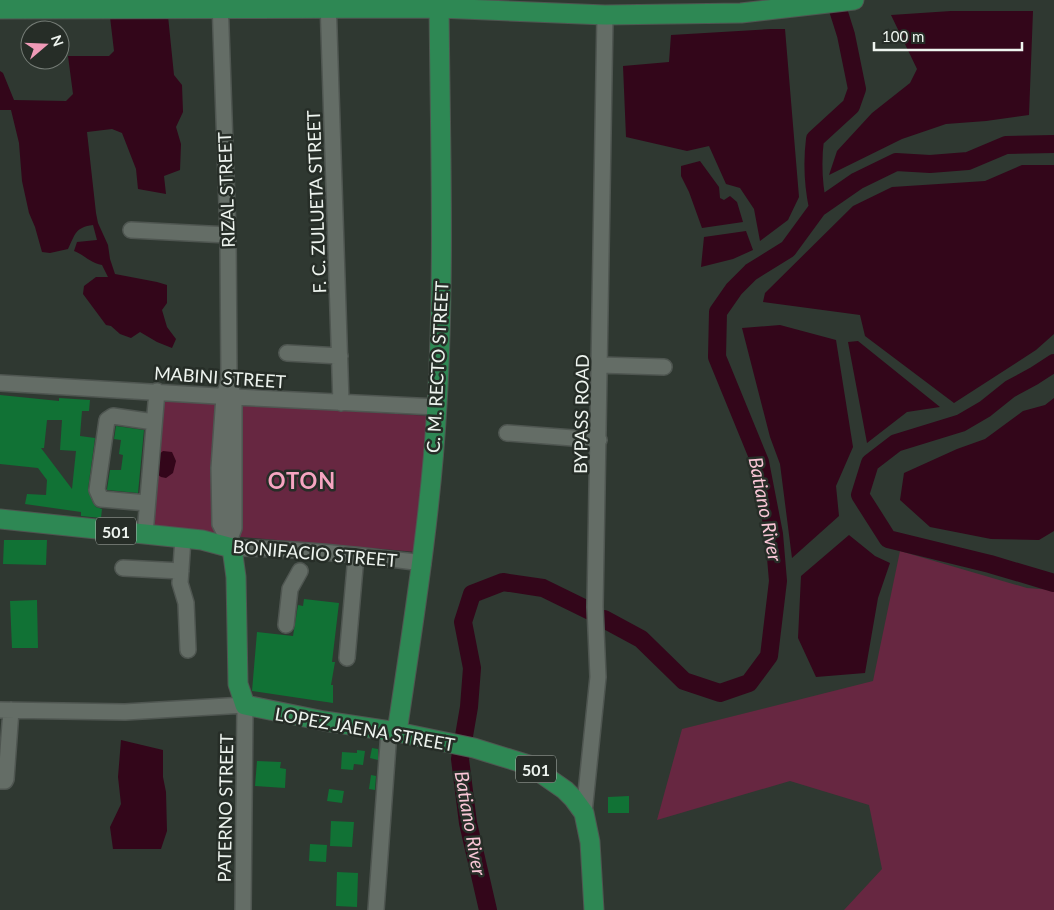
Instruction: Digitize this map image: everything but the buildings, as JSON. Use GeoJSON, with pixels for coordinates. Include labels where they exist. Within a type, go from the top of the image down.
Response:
{"type":"FeatureCollection","features":[{"type":"Feature","properties":{"kind":"main road"},"geometry":{"type":"LineString","coordinates":[[0,9],[41,4],[439,4],[605,15],[741,13],[844,2]]}},
{"type":"Feature","properties":{"kind":"main road","name":"C. M. RECTO STREET"},"geometry":{"type":"LineString","coordinates":[[393,732],[423,563],[437,407],[442,290],[439,4]]}},
{"type":"Feature","properties":{"kind":"main road","name":"BONIFACIO STREET"},"geometry":{"type":"LineString","coordinates":[[0,519],[230,544]]}},
{"type":"Feature","properties":{"kind":"main road","name":"RIZAL STREET"},"geometry":{"type":"LineString","coordinates":[[230,544],[236,577],[238,684],[245,706]]}},
{"type":"Feature","properties":{"kind":"main road","name":"LOPEZ JAENA STREET"},"geometry":{"type":"LineString","coordinates":[[245,706],[393,732],[474,748],[511,758],[529,765],[565,790],[584,813]]}},
{"type":"Feature","properties":{"kind":"main road","name":"501"},"geometry":{"type":"LineString","coordinates":[[584,813],[590,842],[594,910]]}},
{"type":"Feature","properties":{"kind":"street","name":"RIZAL STREET"},"geometry":{"type":"LineString","coordinates":[[220,4],[228,235],[229,396],[234,528],[230,544]]}},
{"type":"Feature","properties":{"kind":"street","name":"F. C. ZULUETA STREET"},"geometry":{"type":"LineString","coordinates":[[329,4],[341,403]]}},
{"type":"Feature","properties":{"kind":"street","name":"BYPASS ROAD"},"geometry":{"type":"LineString","coordinates":[[584,813],[598,677],[596,607],[605,15]]}},
{"type":"Feature","properties":{"kind":"street"},"geometry":{"type":"LineString","coordinates":[[131,230],[228,235]]}},
{"type":"Feature","properties":{"kind":"street"},"geometry":{"type":"LineString","coordinates":[[287,353],[340,356]]}},
{"type":"Feature","properties":{"kind":"street"},"geometry":{"type":"LineString","coordinates":[[600,365],[664,367]]}},
{"type":"Feature","properties":{"kind":"street","name":"MABINI STREET"},"geometry":{"type":"LineString","coordinates":[[0,382],[437,407]]}},
{"type":"Feature","properties":{"kind":"street"},"geometry":{"type":"LineString","coordinates":[[145,534],[157,391]]}},
{"type":"Feature","properties":{"kind":"street"},"geometry":{"type":"LineString","coordinates":[[147,503],[101,499],[97,490],[107,420],[113,416],[154,422]]}},
{"type":"Feature","properties":{"kind":"street"},"geometry":{"type":"LineString","coordinates":[[507,433],[599,440]]}},
{"type":"Feature","properties":{"kind":"street"},"geometry":{"type":"LineString","coordinates":[[183,538],[180,583],[186,603],[188,650]]}},
{"type":"Feature","properties":{"kind":"street","name":"BONIFACIO STREET"},"geometry":{"type":"LineString","coordinates":[[230,544],[350,554],[423,563]]}},
{"type":"Feature","properties":{"kind":"street"},"geometry":{"type":"LineString","coordinates":[[347,658],[355,567]]}},
{"type":"Feature","properties":{"kind":"street"},"geometry":{"type":"LineString","coordinates":[[123,568],[180,570]]}},
{"type":"Feature","properties":{"kind":"street"},"geometry":{"type":"LineString","coordinates":[[286,625],[290,589],[300,571]]}},
{"type":"Feature","properties":{"kind":"street"},"geometry":{"type":"LineString","coordinates":[[0,781],[5,781],[6,779],[5,710],[125,712],[245,706]]}},
{"type":"Feature","properties":{"kind":"street","name":"PATERNO STREET"},"geometry":{"type":"LineString","coordinates":[[243,910],[245,706]]}},
{"type":"Feature","properties":{"kind":"street"},"geometry":{"type":"LineString","coordinates":[[376,910],[393,732]]}},
{"type":"Feature","properties":{"kind":"shaded area"},"geometry":{"type":"Polygon","coordinates":[[[951,11],[1033,11],[1029,115],[946,124],[902,139],[829,175],[837,151],[872,113],[910,83],[917,69],[891,15],[951,11]]]}},
{"type":"Feature","properties":{"kind":"shaded area"},"geometry":{"type":"Polygon","coordinates":[[[168,16],[174,75],[182,85],[183,112],[176,127],[181,144],[180,170],[164,176],[166,194],[138,189],[136,169],[122,133],[112,129],[87,132],[96,213],[98,223],[108,245],[115,274],[167,285],[167,303],[162,310],[167,327],[176,339],[172,348],[140,332],[131,338],[120,334],[111,326],[106,325],[83,294],[84,286],[96,277],[108,277],[102,265],[94,263],[74,251],[77,242],[97,240],[93,225],[76,232],[68,249],[50,253],[42,252],[29,213],[22,181],[19,143],[11,110],[0,110],[0,71],[3,73],[14,100],[66,101],[73,94],[70,56],[109,56],[114,51],[110,17],[168,16]]]}},
{"type":"Feature","properties":{"kind":"shaded area"},"geometry":{"type":"Polygon","coordinates":[[[785,29],[799,197],[788,220],[760,241],[754,209],[740,188],[726,184],[709,146],[687,151],[626,137],[623,66],[669,62],[671,35],[785,29]]]}},
{"type":"Feature","properties":{"kind":"shaded area"},"geometry":{"type":"Polygon","coordinates":[[[700,161],[719,187],[720,198],[724,200],[730,196],[737,202],[743,222],[702,228],[681,176],[681,166],[700,161]]]}},
{"type":"Feature","properties":{"kind":"shaded area"},"geometry":{"type":"Polygon","coordinates":[[[1022,165],[1054,165],[1054,334],[1036,350],[954,403],[865,336],[860,315],[763,302],[765,293],[853,206],[892,187],[985,181],[1022,165]]]}},
{"type":"Feature","properties":{"kind":"shaded area"},"geometry":{"type":"Polygon","coordinates":[[[746,231],[753,250],[733,259],[701,267],[704,237],[746,231]]]}},
{"type":"Feature","properties":{"kind":"shaded area"},"geometry":{"type":"Polygon","coordinates":[[[780,325],[836,340],[853,447],[836,486],[839,516],[792,558],[780,464],[770,437],[742,328],[780,325]]]}},
{"type":"Feature","properties":{"kind":"shaded area"},"geometry":{"type":"Polygon","coordinates":[[[858,341],[940,407],[907,412],[867,443],[848,342],[858,341]]]}},
{"type":"Feature","properties":{"kind":"shaded area"},"geometry":{"type":"Polygon","coordinates":[[[1054,398],[1054,531],[1039,540],[991,539],[930,527],[900,500],[904,473],[957,449],[985,439],[1023,411],[1045,405],[1054,398]]]}},
{"type":"Feature","properties":{"kind":"shaded area"},"geometry":{"type":"Polygon","coordinates":[[[161,399],[430,416],[417,552],[150,529],[161,399]]]}},
{"type":"Feature","properties":{"kind":"shaded area"},"geometry":{"type":"Polygon","coordinates":[[[163,451],[172,452],[176,461],[173,473],[166,478],[157,474],[158,455],[163,451]]]}},
{"type":"Feature","properties":{"kind":"shaded area"},"geometry":{"type":"Polygon","coordinates":[[[849,535],[875,556],[890,563],[878,598],[865,673],[816,677],[798,638],[801,576],[849,535]]]}},
{"type":"Feature","properties":{"kind":"shaded area"},"geometry":{"type":"Polygon","coordinates":[[[900,551],[1027,588],[1054,590],[1054,910],[844,910],[882,869],[869,805],[790,781],[657,820],[682,729],[873,681],[900,551]]]}},
{"type":"Feature","properties":{"kind":"shaded area"},"geometry":{"type":"Polygon","coordinates":[[[121,740],[163,750],[167,831],[161,849],[113,849],[110,827],[121,804],[118,777],[121,740]]]}},
{"type":"Feature","properties":{"kind":"waterway","name":"Batiano River"},"geometry":{"type":"LineString","coordinates":[[604,619],[641,639],[684,681],[720,693],[749,683],[769,656],[778,581],[774,534],[760,462],[717,357],[718,312],[734,289],[751,272],[788,249],[818,208],[814,174],[815,139],[851,106],[857,89],[846,35],[835,0]]}},
{"type":"Feature","properties":{"kind":"waterway","name":"Batiano River"},"geometry":{"type":"LineString","coordinates":[[818,208],[857,181],[896,162],[930,164],[968,161],[1006,145],[1054,144]]}},
{"type":"Feature","properties":{"kind":"waterway","name":"Batiano River"},"geometry":{"type":"LineString","coordinates":[[1054,363],[1010,389],[985,409],[961,423],[896,443],[870,463],[860,495],[888,539],[990,564],[1054,583]]}},
{"type":"Feature","properties":{"kind":"waterway","name":"Batiano River"},"geometry":{"type":"LineString","coordinates":[[488,910],[468,823],[460,759],[469,707],[472,668],[463,622],[472,594],[503,582],[543,588],[590,611]]}},
{"type":"Feature","properties":{"kind":"district","name":"OTON"},"geometry":{"type":"Point","coordinates":[302,480]}}]}
